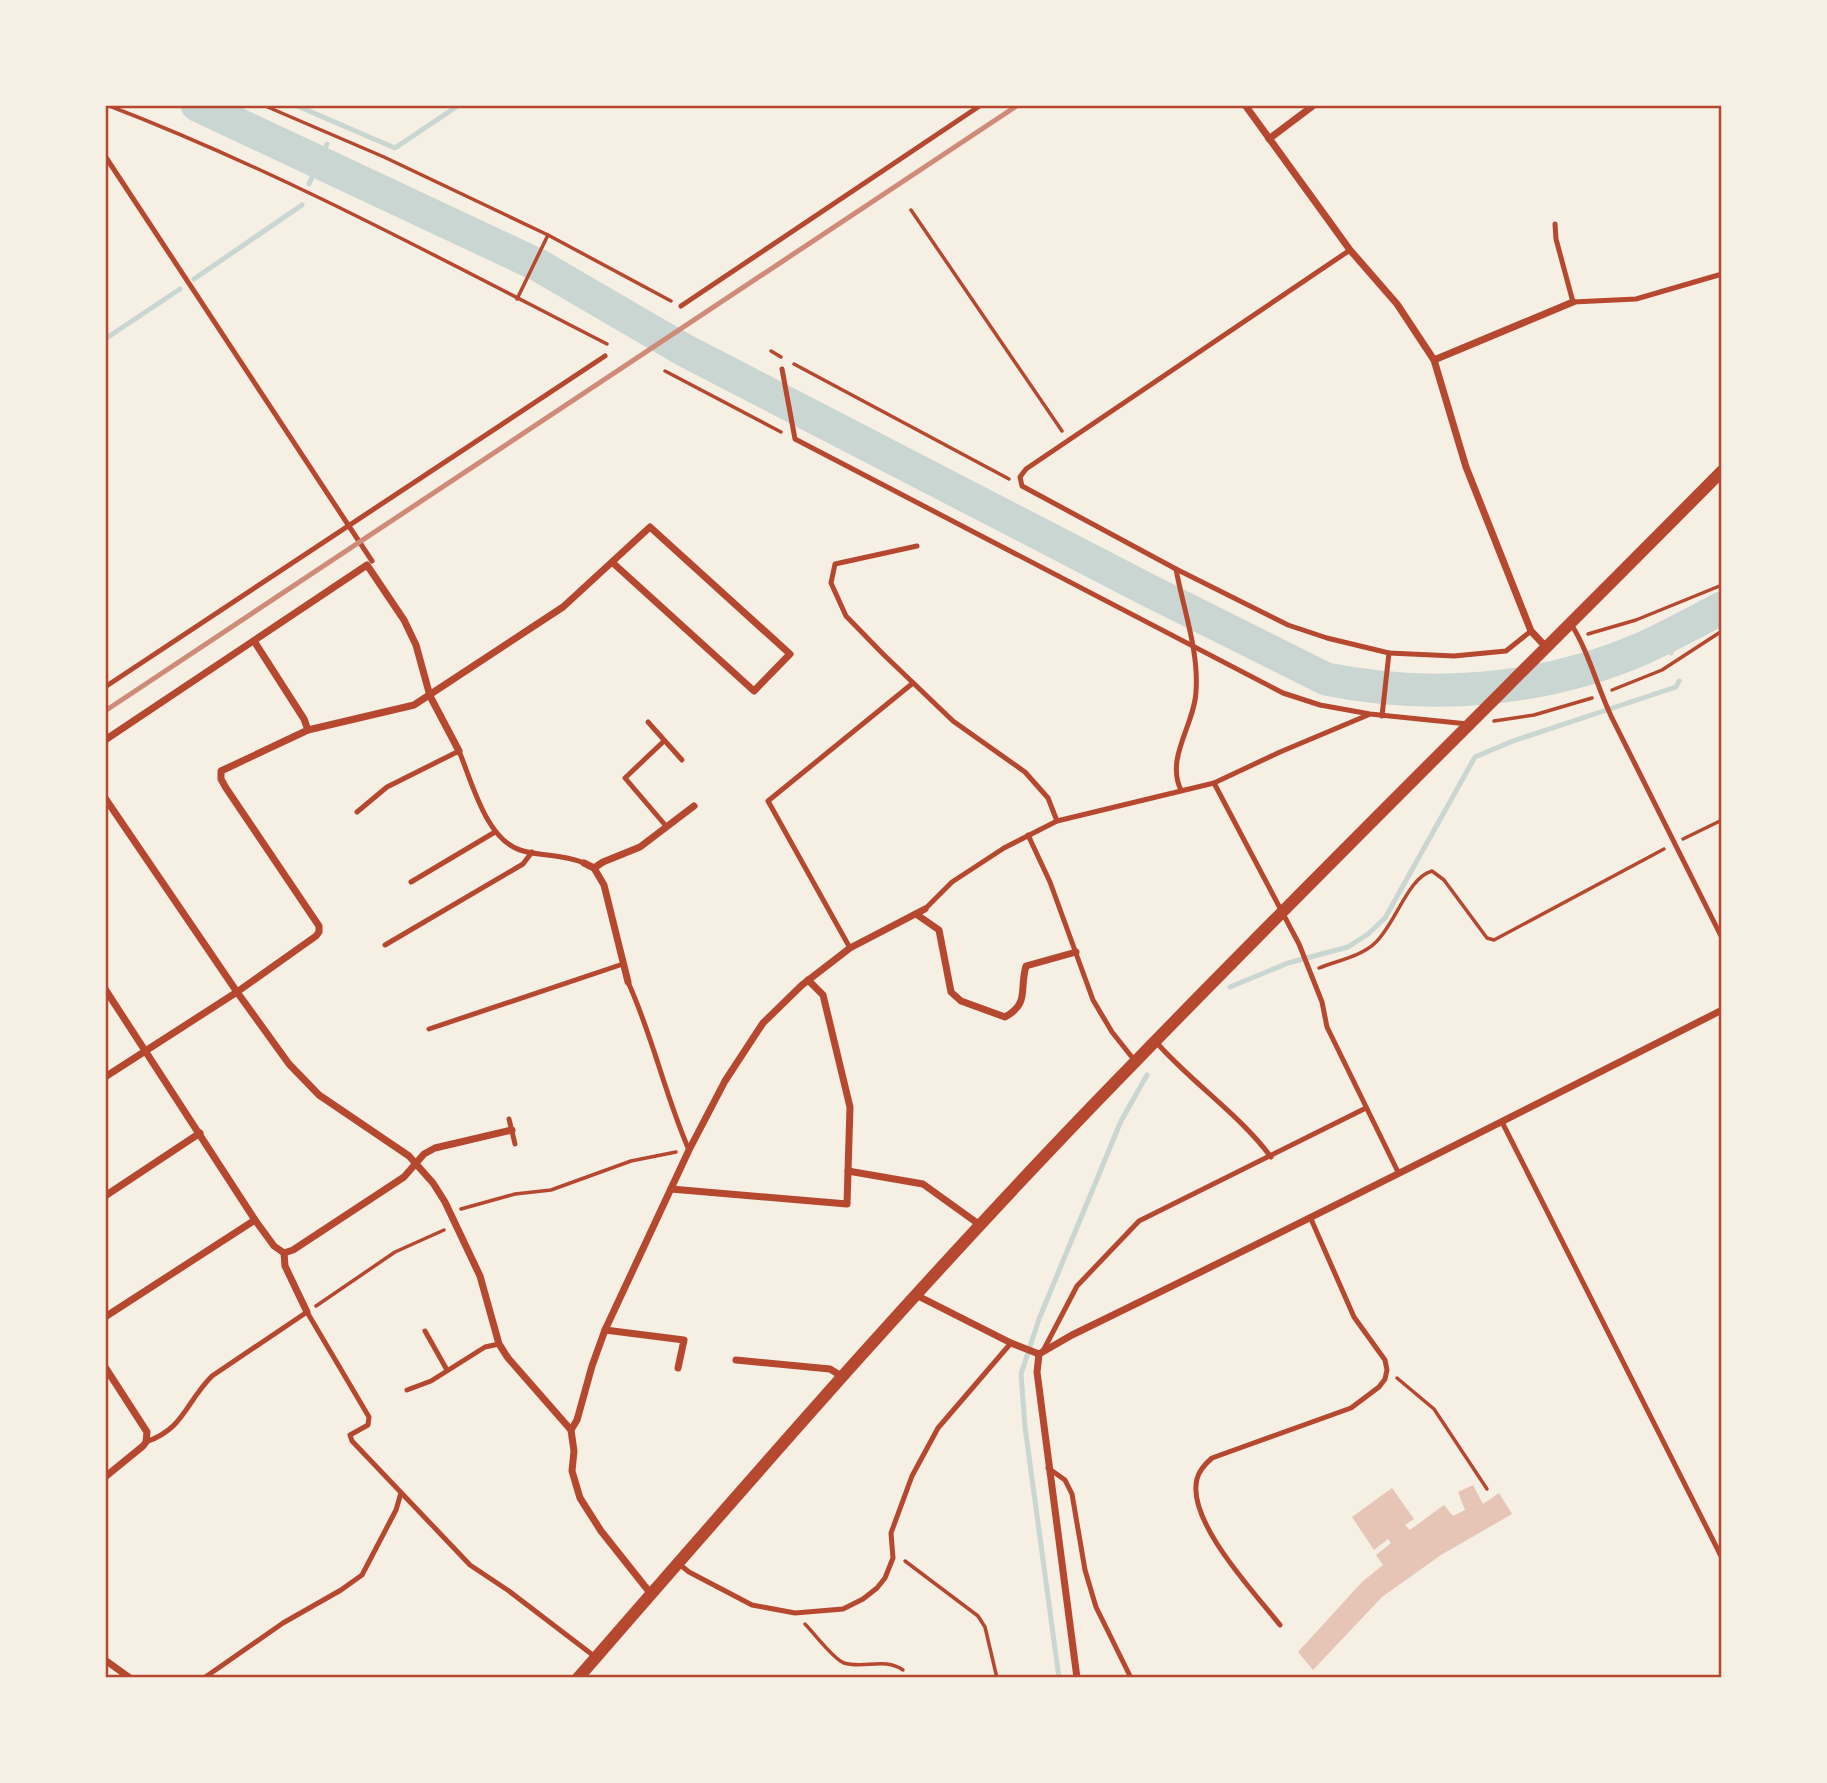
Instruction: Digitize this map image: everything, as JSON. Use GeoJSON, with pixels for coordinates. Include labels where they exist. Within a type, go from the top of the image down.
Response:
{"type":"FeatureCollection","features":[{"type":"Feature","properties":{"kind":"street"},"geometry":{"type":"LineString","coordinates":[[1245,105],[1350,250],[1397,304],[1434,360],[1466,467],[1531,632],[1545,646]]}},
{"type":"Feature","properties":{"kind":"street"},"geometry":{"type":"LineString","coordinates":[[1269,139],[1314,105]]}},
{"type":"Feature","properties":{"kind":"street"},"geometry":{"type":"LineString","coordinates":[[1434,360],[1573,302]]}},
{"type":"Feature","properties":{"kind":"street"},"geometry":{"type":"LineString","coordinates":[[578,1678],[916,1294],[1135,1061],[1281,911],[1722,471]]}},
{"type":"Feature","properties":{"kind":"street"},"geometry":{"type":"LineString","coordinates":[[105,1077],[237,992],[319,932],[318,926],[226,788],[221,779],[221,771],[308,730],[394,711],[414,705],[430,696],[563,607],[650,527],[790,654],[754,691],[613,563]]}},
{"type":"Feature","properties":{"kind":"street"},"geometry":{"type":"LineString","coordinates":[[105,740],[367,565],[404,620],[415,645],[430,696],[459,751]]}},
{"type":"Feature","properties":{"kind":"street"},"geometry":{"type":"LineString","coordinates":[[254,640],[304,719],[308,730]]}},
{"type":"Feature","properties":{"kind":"street"},"geometry":{"type":"LineString","coordinates":[[105,798],[289,1064],[319,1095],[415,1163],[445,1202],[480,1276],[499,1344],[571,1430],[574,1451],[572,1471],[580,1498],[601,1531],[652,1595]]}},
{"type":"Feature","properties":{"kind":"street"},"geometry":{"type":"LineString","coordinates":[[594,868],[640,847],[694,806]]}},
{"type":"Feature","properties":{"kind":"street"},"geometry":{"type":"LineString","coordinates":[[584,863],[594,868],[604,886],[628,982]]}},
{"type":"Feature","properties":{"kind":"street"},"geometry":{"type":"LineString","coordinates":[[571,1430],[577,1420],[605,1330],[689,1150],[725,1081],[763,1023],[808,980],[850,948],[925,909]]}},
{"type":"Feature","properties":{"kind":"street"},"geometry":{"type":"LineString","coordinates":[[916,914],[939,930],[951,992],[961,1002],[1005,1017],[1018,1010],[1023,1000],[1026,966],[1076,952]]}},
{"type":"Feature","properties":{"kind":"street"},"geometry":{"type":"LineString","coordinates":[[671,1189],[847,1204],[850,1107],[823,995],[808,980]]}},
{"type":"Feature","properties":{"kind":"street"},"geometry":{"type":"LineString","coordinates":[[105,989],[255,1220],[274,1246],[284,1253]]}},
{"type":"Feature","properties":{"kind":"street"},"geometry":{"type":"LineString","coordinates":[[916,1294],[1014,1344],[1041,1353],[1722,1010]]}},
{"type":"Feature","properties":{"kind":"street"},"geometry":{"type":"LineString","coordinates":[[284,1253],[293,1250],[404,1177],[424,1154],[435,1148],[512,1130]]}},
{"type":"Feature","properties":{"kind":"street"},"geometry":{"type":"LineString","coordinates":[[105,1196],[200,1133]]}},
{"type":"Feature","properties":{"kind":"street"},"geometry":{"type":"LineString","coordinates":[[848,1171],[923,1184],[981,1226]]}},
{"type":"Feature","properties":{"kind":"street"},"geometry":{"type":"LineString","coordinates":[[105,1317],[255,1220]]}},
{"type":"Feature","properties":{"kind":"street"},"geometry":{"type":"LineString","coordinates":[[284,1253],[285,1266],[307,1312]]}},
{"type":"Feature","properties":{"kind":"street"},"geometry":{"type":"LineString","coordinates":[[605,1330],[684,1340],[678,1368]]}},
{"type":"Feature","properties":{"kind":"street"},"geometry":{"type":"LineString","coordinates":[[1041,1353],[1037,1372],[1077,1678]]}},
{"type":"Feature","properties":{"kind":"street"},"geometry":{"type":"LineString","coordinates":[[736,1360],[830,1369],[844,1377]]}},
{"type":"Feature","properties":{"kind":"street"},"geometry":{"type":"LineString","coordinates":[[105,1367],[147,1432],[146,1442],[105,1477]]}},
{"type":"Feature","properties":{"kind":"street"},"geometry":{"type":"LineString","coordinates":[[105,1660],[130,1678]]}},
{"type":"Feature","properties":{"kind":"lane"},"geometry":{"type":"LineString","coordinates":[[681,306],[981,105]]}},
{"type":"Feature","properties":{"kind":"lane"},"geometry":{"type":"LineString","coordinates":[[105,156],[351,525],[372,561]]}},
{"type":"Feature","properties":{"kind":"lane"},"geometry":{"type":"LineString","coordinates":[[1555,224],[1559,252],[1573,302],[1636,299],[1722,274]]}},
{"type":"Feature","properties":{"kind":"lane"},"geometry":{"type":"LineString","coordinates":[[1350,250],[1026,469],[1020,477],[1022,486],[1176,569],[1288,625],[1327,638],[1389,653],[1454,656],[1506,651],[1531,632]]}},
{"type":"Feature","properties":{"kind":"lane"},"geometry":{"type":"LineString","coordinates":[[105,687],[605,356]]}},
{"type":"Feature","properties":{"kind":"lane"},"geometry":{"type":"LineString","coordinates":[[782,369],[795,439],[1283,694],[1370,715]]}},
{"type":"Feature","properties":{"kind":"lane"},"geometry":{"type":"LineString","coordinates":[[917,546],[835,564],[831,583],[846,616],[953,721],[1025,772],[1048,798],[1057,821]]}},
{"type":"Feature","properties":{"kind":"lane"},"geometry":{"type":"LineString","coordinates":[[1176,569],[1192,648],[1196,693],[1178,753],[1176,781],[1181,790]]}},
{"type":"Feature","properties":{"kind":"lane"},"geometry":{"type":"LineString","coordinates":[[1571,624],[1583,645],[1603,700],[1722,938]]}},
{"type":"Feature","properties":{"kind":"lane"},"geometry":{"type":"LineString","coordinates":[[1382,713],[1389,653]]}},
{"type":"Feature","properties":{"kind":"lane"},"geometry":{"type":"LineString","coordinates":[[850,948],[768,802],[913,682]]}},
{"type":"Feature","properties":{"kind":"lane"},"geometry":{"type":"LineString","coordinates":[[925,909],[952,882],[1004,848],[1057,821],[1214,783],[1370,715],[1382,713],[1471,721]]}},
{"type":"Feature","properties":{"kind":"lane"},"geometry":{"type":"LineString","coordinates":[[648,722],[682,760]]}},
{"type":"Feature","properties":{"kind":"lane"},"geometry":{"type":"LineString","coordinates":[[664,741],[625,778],[666,826]]}},
{"type":"Feature","properties":{"kind":"lane"},"geometry":{"type":"LineString","coordinates":[[357,812],[387,787],[459,751],[495,832],[506,844],[532,852],[566,856],[584,863]]}},
{"type":"Feature","properties":{"kind":"lane"},"geometry":{"type":"LineString","coordinates":[[1214,783],[1311,971],[1327,1027],[1398,1172]]}},
{"type":"Feature","properties":{"kind":"lane"},"geometry":{"type":"LineString","coordinates":[[411,882],[495,832]]}},
{"type":"Feature","properties":{"kind":"lane"},"geometry":{"type":"LineString","coordinates":[[1028,835],[1049,882],[1093,1000],[1112,1032],[1135,1061]]}},
{"type":"Feature","properties":{"kind":"lane"},"geometry":{"type":"LineString","coordinates":[[384,945],[523,864],[532,852]]}},
{"type":"Feature","properties":{"kind":"lane"},"geometry":{"type":"LineString","coordinates":[[429,1029],[623,964]]}},
{"type":"Feature","properties":{"kind":"lane"},"geometry":{"type":"LineString","coordinates":[[628,982],[643,1014],[670,1104],[689,1150]]}},
{"type":"Feature","properties":{"kind":"lane"},"geometry":{"type":"LineString","coordinates":[[1156,1042],[1177,1066],[1230,1110],[1271,1157]]}},
{"type":"Feature","properties":{"kind":"lane"},"geometry":{"type":"LineString","coordinates":[[1041,1353],[1077,1286],[1139,1222],[1366,1108]]}},
{"type":"Feature","properties":{"kind":"lane"},"geometry":{"type":"LineString","coordinates":[[509,1119],[515,1144]]}},
{"type":"Feature","properties":{"kind":"lane"},"geometry":{"type":"LineString","coordinates":[[1502,1122],[1722,1558]]}},
{"type":"Feature","properties":{"kind":"lane"},"geometry":{"type":"LineString","coordinates":[[1280,1625],[1215,1544],[1198,1504],[1197,1478],[1203,1466],[1212,1458],[1351,1408],[1379,1387],[1385,1379],[1385,1360],[1354,1317],[1311,1219]]}},
{"type":"Feature","properties":{"kind":"lane"},"geometry":{"type":"LineString","coordinates":[[146,1442],[160,1437],[177,1425],[199,1389],[212,1376],[307,1312],[369,1417],[368,1425],[350,1435],[352,1441],[470,1565],[509,1591],[596,1658]]}},
{"type":"Feature","properties":{"kind":"lane"},"geometry":{"type":"LineString","coordinates":[[425,1331],[447,1370]]}},
{"type":"Feature","properties":{"kind":"lane"},"geometry":{"type":"LineString","coordinates":[[407,1390],[431,1381],[485,1347],[499,1344]]}},
{"type":"Feature","properties":{"kind":"lane"},"geometry":{"type":"LineString","coordinates":[[679,1564],[752,1605],[795,1613],[843,1609],[863,1599],[885,1578],[892,1558],[891,1532],[912,1476],[938,1428],[1014,1344]]}},
{"type":"Feature","properties":{"kind":"lane"},"geometry":{"type":"LineString","coordinates":[[1048,1468],[1065,1480],[1072,1494],[1085,1570],[1096,1606],[1131,1678]]}},
{"type":"Feature","properties":{"kind":"lane"},"geometry":{"type":"LineString","coordinates":[[204,1678],[283,1623],[362,1575],[396,1510],[401,1493]]}},
{"type":"Feature","properties":{"kind":"path"},"geometry":{"type":"LineString","coordinates":[[107,105],[181,133],[351,213],[613,348],[605,356]]}},
{"type":"Feature","properties":{"kind":"path"},"geometry":{"type":"LineString","coordinates":[[263,105],[384,157],[548,235],[681,306]]}},
{"type":"Feature","properties":{"kind":"path"},"geometry":{"type":"LineString","coordinates":[[911,211],[1068,441]]}},
{"type":"Feature","properties":{"kind":"path"},"geometry":{"type":"LineString","coordinates":[[517,299],[548,235]]}},
{"type":"Feature","properties":{"kind":"path"},"geometry":{"type":"LineString","coordinates":[[771,351],[782,358]]}},
{"type":"Feature","properties":{"kind":"path"},"geometry":{"type":"LineString","coordinates":[[794,365],[1022,486]]}},
{"type":"Feature","properties":{"kind":"path"},"geometry":{"type":"LineString","coordinates":[[665,371],[795,439]]}},
{"type":"Feature","properties":{"kind":"path"},"geometry":{"type":"LineString","coordinates":[[1579,636],[1636,620],[1722,585]]}},
{"type":"Feature","properties":{"kind":"path"},"geometry":{"type":"LineString","coordinates":[[1311,971],[1373,946],[1389,928],[1423,873],[1432,871],[1444,880],[1487,938],[1494,940],[1722,820]]}},
{"type":"Feature","properties":{"kind":"path"},"geometry":{"type":"LineString","coordinates":[[459,1209],[514,1195],[558,1188],[631,1161],[689,1150]]}},
{"type":"Feature","properties":{"kind":"path"},"geometry":{"type":"LineString","coordinates":[[307,1312],[395,1252],[446,1228]]}},
{"type":"Feature","properties":{"kind":"path"},"geometry":{"type":"LineString","coordinates":[[1387,1370],[1434,1409],[1487,1489]]}},
{"type":"Feature","properties":{"kind":"path"},"geometry":{"type":"LineString","coordinates":[[892,1558],[905,1561],[978,1616],[985,1627],[997,1678]]}},
{"type":"Feature","properties":{"kind":"path"},"geometry":{"type":"LineString","coordinates":[[795,1613],[841,1662],[895,1664],[903,1670]]}},
{"type":"Feature","properties":{"kind":"building"},"geometry":{"type":"Polygon","coordinates":[[[1473,1485],[1483,1504],[1499,1493],[1512,1514],[1441,1555],[1382,1597],[1313,1670],[1298,1652],[1362,1582],[1383,1565],[1376,1555],[1391,1543],[1388,1539],[1374,1550],[1352,1517],[1392,1488],[1414,1519],[1405,1525],[1410,1530],[1444,1505],[1453,1516],[1465,1510],[1458,1492],[1473,1485]]]}},
{"type":"Feature","properties":{"kind":"waterway"},"geometry":{"type":"LineString","coordinates":[[197,105],[538,265],[684,350],[1326,679],[1365,686],[1445,690],[1525,683],[1565,675],[1641,649],[1722,608]]}},
{"type":"Feature","properties":{"kind":"waterway"},"geometry":{"type":"LineString","coordinates":[[295,105],[395,148],[459,105]]}},
{"type":"Feature","properties":{"kind":"waterway"},"geometry":{"type":"LineString","coordinates":[[309,184],[327,144]]}},
{"type":"Feature","properties":{"kind":"waterway"},"geometry":{"type":"LineString","coordinates":[[194,279],[302,205]]}},
{"type":"Feature","properties":{"kind":"waterway"},"geometry":{"type":"LineString","coordinates":[[105,339],[180,289]]}},
{"type":"Feature","properties":{"kind":"waterway"},"geometry":{"type":"LineString","coordinates":[[1667,637],[1671,653]]}},
{"type":"Feature","properties":{"kind":"waterway"},"geometry":{"type":"LineString","coordinates":[[1230,987],[1288,963],[1348,947],[1368,934],[1385,918],[1475,757],[1513,741],[1676,687],[1679,681]]}},
{"type":"Feature","properties":{"kind":"waterway"},"geometry":{"type":"LineString","coordinates":[[1059,1678],[1025,1427],[1021,1374],[1039,1319],[1121,1121],[1147,1075]]}},
{"type":"Feature","properties":{"kind":"railway"},"geometry":{"type":"LineString","coordinates":[[105,711],[1018,105]]}}]}
